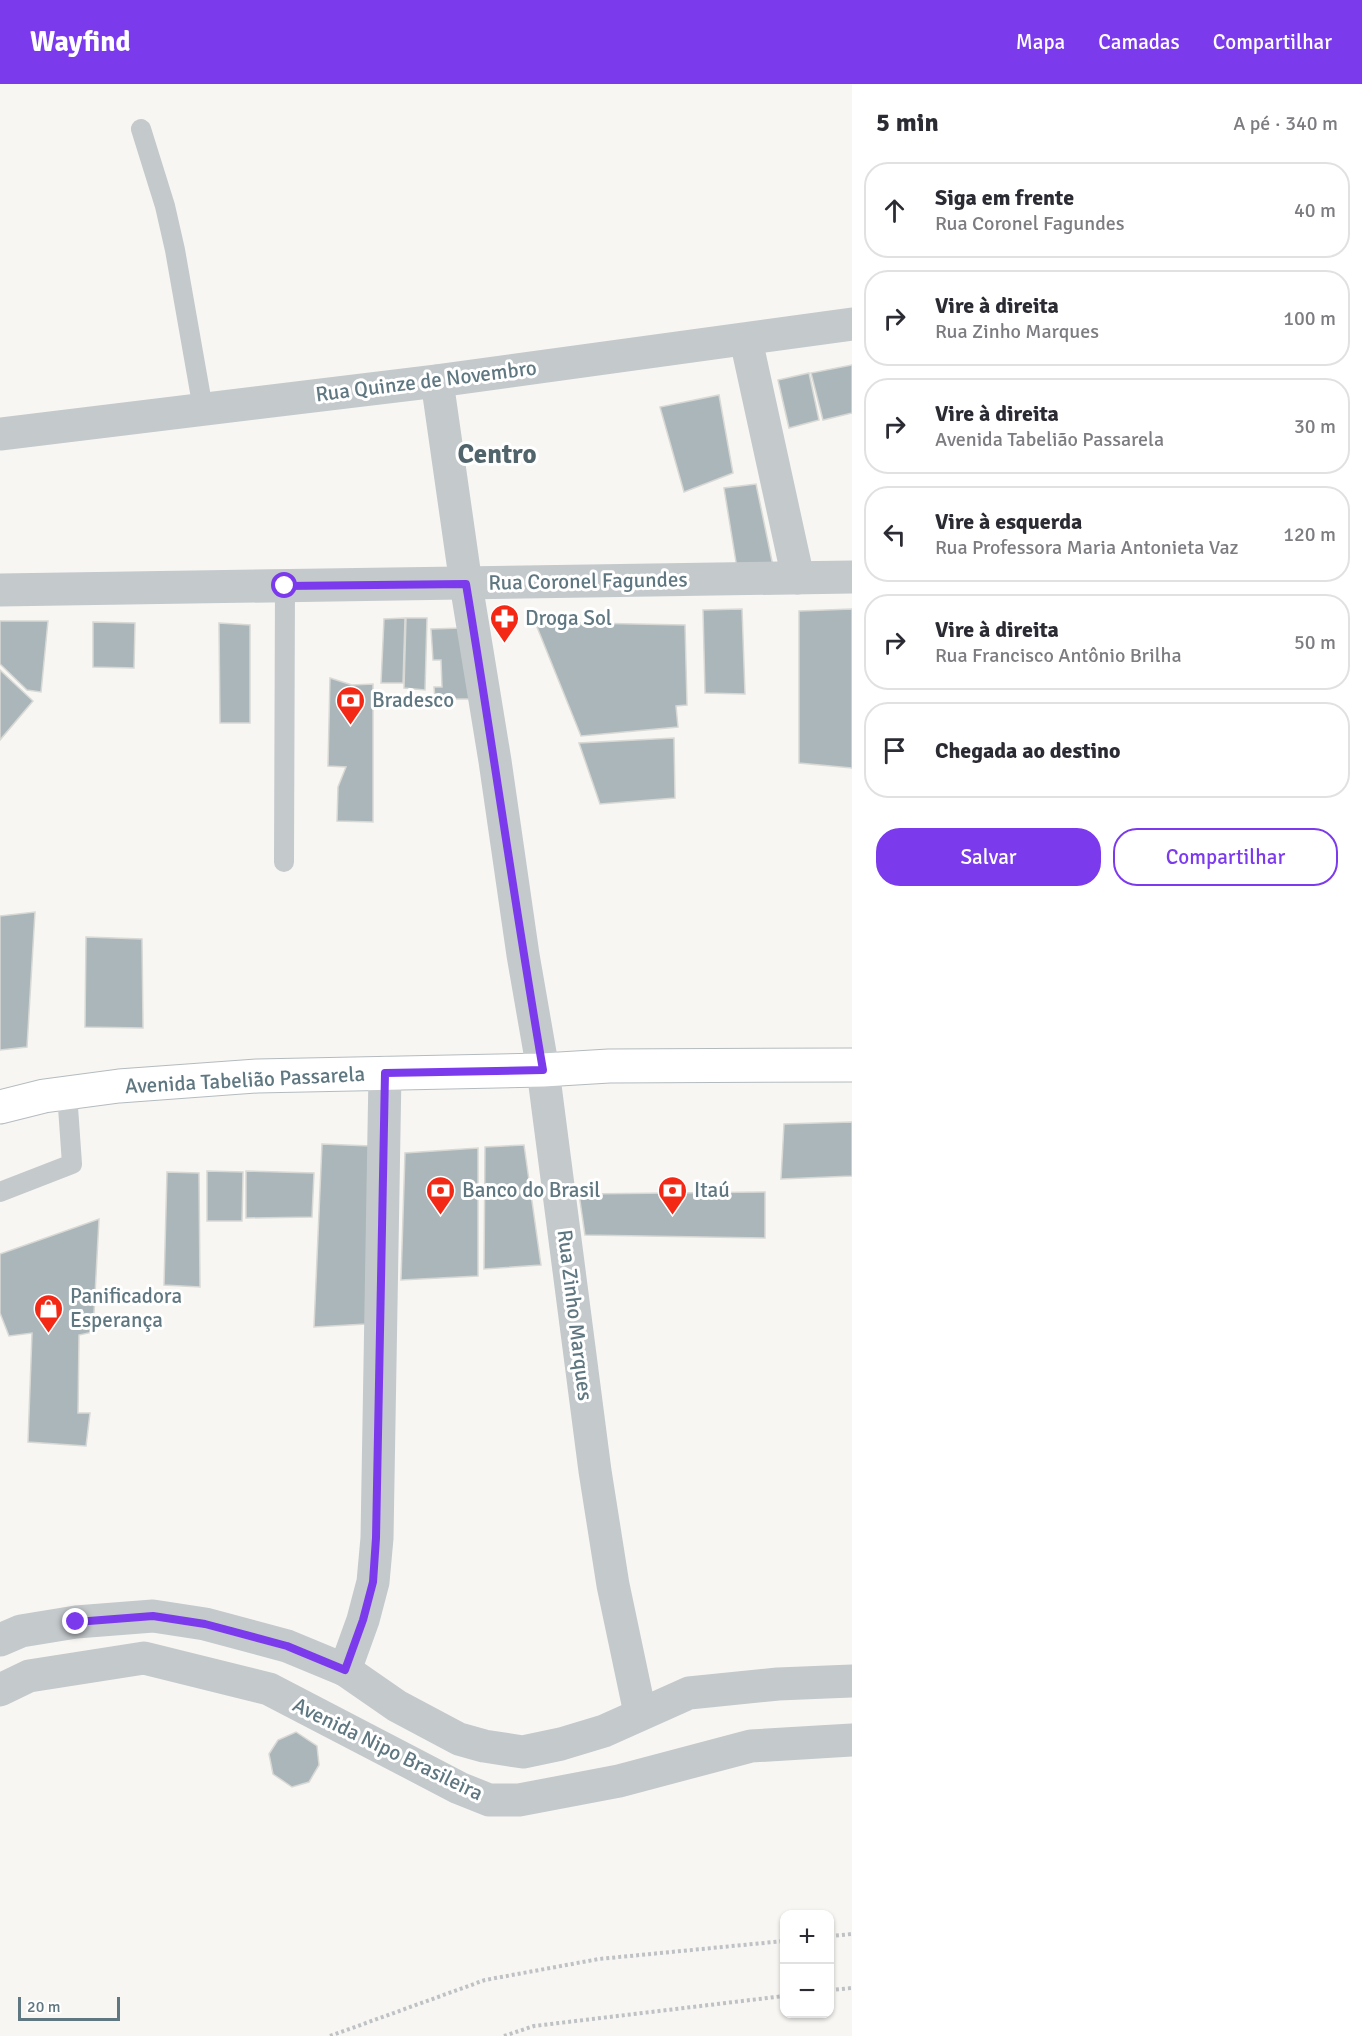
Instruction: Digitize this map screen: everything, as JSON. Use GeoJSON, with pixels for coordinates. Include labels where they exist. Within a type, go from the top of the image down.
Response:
{"type":"FeatureCollection","features":[{"type":"Feature","properties":{"kind":"main road","name":"Avenida Tabelião Passarela"},"geometry":{"type":"LineString","coordinates":[[0,1107],[67,1093],[118,1086],[257,1076],[543,1070],[609,1066],[852,1065]]}},
{"type":"Feature","properties":{"kind":"street","name":"Rua Quinze de Novembro"},"geometry":{"type":"LineString","coordinates":[[2,438],[203,409],[437,381],[852,324]]}},
{"type":"Feature","properties":{"kind":"street"},"geometry":{"type":"LineString","coordinates":[[746,340],[798,578]]}},
{"type":"Feature","properties":{"kind":"street","name":"Rua Zinho Marques"},"geometry":{"type":"LineString","coordinates":[[437,381],[466,584],[543,1070],[595,1472],[613,1584],[640,1713]]}},
{"type":"Feature","properties":{"kind":"street","name":"Rua Coronel Fagundes"},"geometry":{"type":"LineString","coordinates":[[2,585],[285,586],[852,577]]}},
{"type":"Feature","properties":{"kind":"street"},"geometry":{"type":"LineString","coordinates":[[345,1670],[363,1620],[373,1582],[376,1538],[385,1073]]}},
{"type":"Feature","properties":{"kind":"street"},"geometry":{"type":"LineString","coordinates":[[0,1640],[21,1631],[76,1622],[153,1616],[205,1624],[287,1646],[345,1670],[397,1706],[459,1739],[502,1750],[523,1752],[604,1731],[689,1693],[778,1684],[852,1681]]}},
{"type":"Feature","properties":{"kind":"street","name":"Avenida Nipo Brasileira"},"geometry":{"type":"LineString","coordinates":[[0,1690],[29,1676],[144,1658],[269,1689],[459,1788],[489,1800],[519,1800],[619,1782],[752,1746],[852,1740]]}},
{"type":"Feature","properties":{"kind":"lane"},"geometry":{"type":"LineString","coordinates":[[141,129],[165,206],[175,250],[203,409]]}},
{"type":"Feature","properties":{"kind":"lane"},"geometry":{"type":"LineString","coordinates":[[284,862],[285,586]]}},
{"type":"Feature","properties":{"kind":"lane"},"geometry":{"type":"LineString","coordinates":[[0,1192],[72,1164],[67,1093]]}},
{"type":"Feature","properties":{"kind":"path"},"geometry":{"type":"LineString","coordinates":[[834,1936],[852,1934]]}},
{"type":"Feature","properties":{"kind":"path"},"geometry":{"type":"LineString","coordinates":[[330,2036],[485,1980],[599,1959],[780,1941]]}},
{"type":"Feature","properties":{"kind":"path"},"geometry":{"type":"LineString","coordinates":[[834,1990],[852,1988]]}},
{"type":"Feature","properties":{"kind":"path"},"geometry":{"type":"LineString","coordinates":[[504,2036],[534,2026],[780,1996]]}},
{"type":"Feature","properties":{"kind":"building"},"geometry":{"type":"Polygon","coordinates":[[[852,365],[852,413],[823,420],[811,373],[852,365]]]}},
{"type":"Feature","properties":{"kind":"building"},"geometry":{"type":"Polygon","coordinates":[[[809,373],[819,420],[789,428],[778,380],[809,373]]]}},
{"type":"Feature","properties":{"kind":"building"},"geometry":{"type":"Polygon","coordinates":[[[719,395],[733,473],[684,492],[660,407],[719,395]]]}},
{"type":"Feature","properties":{"kind":"building"},"geometry":{"type":"Polygon","coordinates":[[[756,484],[773,566],[737,568],[724,488],[756,484]]]}},
{"type":"Feature","properties":{"kind":"building"},"geometry":{"type":"Polygon","coordinates":[[[742,609],[745,694],[705,693],[703,610],[742,609]]]}},
{"type":"Feature","properties":{"kind":"building"},"geometry":{"type":"Polygon","coordinates":[[[852,609],[852,768],[799,763],[799,611],[852,609]]]}},
{"type":"Feature","properties":{"kind":"building"},"geometry":{"type":"Polygon","coordinates":[[[405,618],[403,683],[381,683],[384,619],[405,618]]]}},
{"type":"Feature","properties":{"kind":"building"},"geometry":{"type":"Polygon","coordinates":[[[406,618],[427,618],[425,690],[404,688],[406,618]]]}},
{"type":"Feature","properties":{"kind":"building"},"geometry":{"type":"Polygon","coordinates":[[[0,621],[48,621],[41,692],[27,690],[0,664],[0,621]]]}},
{"type":"Feature","properties":{"kind":"building"},"geometry":{"type":"Polygon","coordinates":[[[93,622],[135,623],[134,668],[93,667],[93,622]]]}},
{"type":"Feature","properties":{"kind":"building"},"geometry":{"type":"Polygon","coordinates":[[[535,622],[685,625],[687,705],[676,706],[678,727],[581,736],[535,622]]]}},
{"type":"Feature","properties":{"kind":"building"},"geometry":{"type":"Polygon","coordinates":[[[219,623],[250,625],[250,723],[220,723],[219,623]]]}},
{"type":"Feature","properties":{"kind":"building"},"geometry":{"type":"Polygon","coordinates":[[[462,628],[472,699],[435,699],[434,687],[442,687],[441,660],[433,660],[431,629],[462,628]]]}},
{"type":"Feature","properties":{"kind":"building"},"geometry":{"type":"Polygon","coordinates":[[[0,670],[33,701],[0,740],[0,670]]]}},
{"type":"Feature","properties":{"kind":"building","name":"Bradesco"},"geometry":{"type":"Polygon","coordinates":[[[330,678],[352,685],[373,684],[373,822],[337,821],[338,787],[346,767],[328,766],[330,678]]]}},
{"type":"Feature","properties":{"kind":"building"},"geometry":{"type":"Polygon","coordinates":[[[674,738],[675,798],[600,804],[579,743],[674,738]]]}},
{"type":"Feature","properties":{"kind":"building"},"geometry":{"type":"Polygon","coordinates":[[[35,912],[27,1047],[0,1050],[0,916],[35,912]]]}},
{"type":"Feature","properties":{"kind":"building"},"geometry":{"type":"Polygon","coordinates":[[[86,937],[142,939],[143,1028],[85,1027],[86,937]]]}},
{"type":"Feature","properties":{"kind":"building"},"geometry":{"type":"Polygon","coordinates":[[[852,1122],[852,1176],[781,1179],[784,1124],[852,1122]]]}},
{"type":"Feature","properties":{"kind":"building"},"geometry":{"type":"Polygon","coordinates":[[[322,1144],[370,1146],[366,1324],[314,1327],[322,1144]]]}},
{"type":"Feature","properties":{"kind":"building"},"geometry":{"type":"Polygon","coordinates":[[[524,1145],[541,1265],[484,1269],[485,1147],[524,1145]]]}},
{"type":"Feature","properties":{"kind":"building","name":"Banco do Brasil"},"geometry":{"type":"Polygon","coordinates":[[[478,1148],[478,1276],[401,1280],[405,1153],[478,1148]]]}},
{"type":"Feature","properties":{"kind":"building"},"geometry":{"type":"Polygon","coordinates":[[[207,1171],[243,1172],[242,1221],[207,1221],[207,1171]]]}},
{"type":"Feature","properties":{"kind":"building"},"geometry":{"type":"Polygon","coordinates":[[[246,1171],[314,1173],[312,1217],[246,1218],[246,1171]]]}},
{"type":"Feature","properties":{"kind":"building"},"geometry":{"type":"Polygon","coordinates":[[[167,1172],[199,1173],[200,1287],[164,1285],[167,1172]]]}},
{"type":"Feature","properties":{"kind":"building","name":"Itaú"},"geometry":{"type":"Polygon","coordinates":[[[765,1192],[765,1238],[585,1235],[579,1194],[765,1192]]]}},
{"type":"Feature","properties":{"kind":"building","name":"Panificadora Esperança"},"geometry":{"type":"Polygon","coordinates":[[[99,1219],[93,1332],[79,1335],[78,1413],[90,1413],[86,1446],[28,1442],[32,1333],[9,1336],[0,1313],[0,1254],[99,1219]]]}},
{"type":"Feature","properties":{"kind":"building"},"geometry":{"type":"Polygon","coordinates":[[[296,1732],[317,1746],[319,1765],[309,1782],[292,1787],[273,1774],[269,1754],[278,1740],[296,1732]]]}},
{"type":"Feature","properties":{"kind":"place","name":"Droga Sol"},"geometry":{"type":"Point","coordinates":[504,644]}},
{"type":"Feature","properties":{"kind":"place","name":"Bradesco"},"geometry":{"type":"Point","coordinates":[351,726]}},
{"type":"Feature","properties":{"kind":"place","name":"Banco do Brasil"},"geometry":{"type":"Point","coordinates":[441,1216]}},
{"type":"Feature","properties":{"kind":"place","name":"Itaú"},"geometry":{"type":"Point","coordinates":[673,1216]}},
{"type":"Feature","properties":{"kind":"place","name":"Panificadora Esperança"},"geometry":{"type":"Point","coordinates":[49,1334]}},
{"type":"Feature","properties":{"kind":"district","name":"Centro"},"geometry":{"type":"Point","coordinates":[497,454]}},
{"type":"Feature","properties":{"kind":"route"},"geometry":{"type":"LineString","coordinates":[[76,1622],[153,1616],[205,1624],[287,1646],[345,1670],[363,1620],[373,1582],[376,1538],[385,1073],[543,1070],[466,584],[285,586]]}}]}
